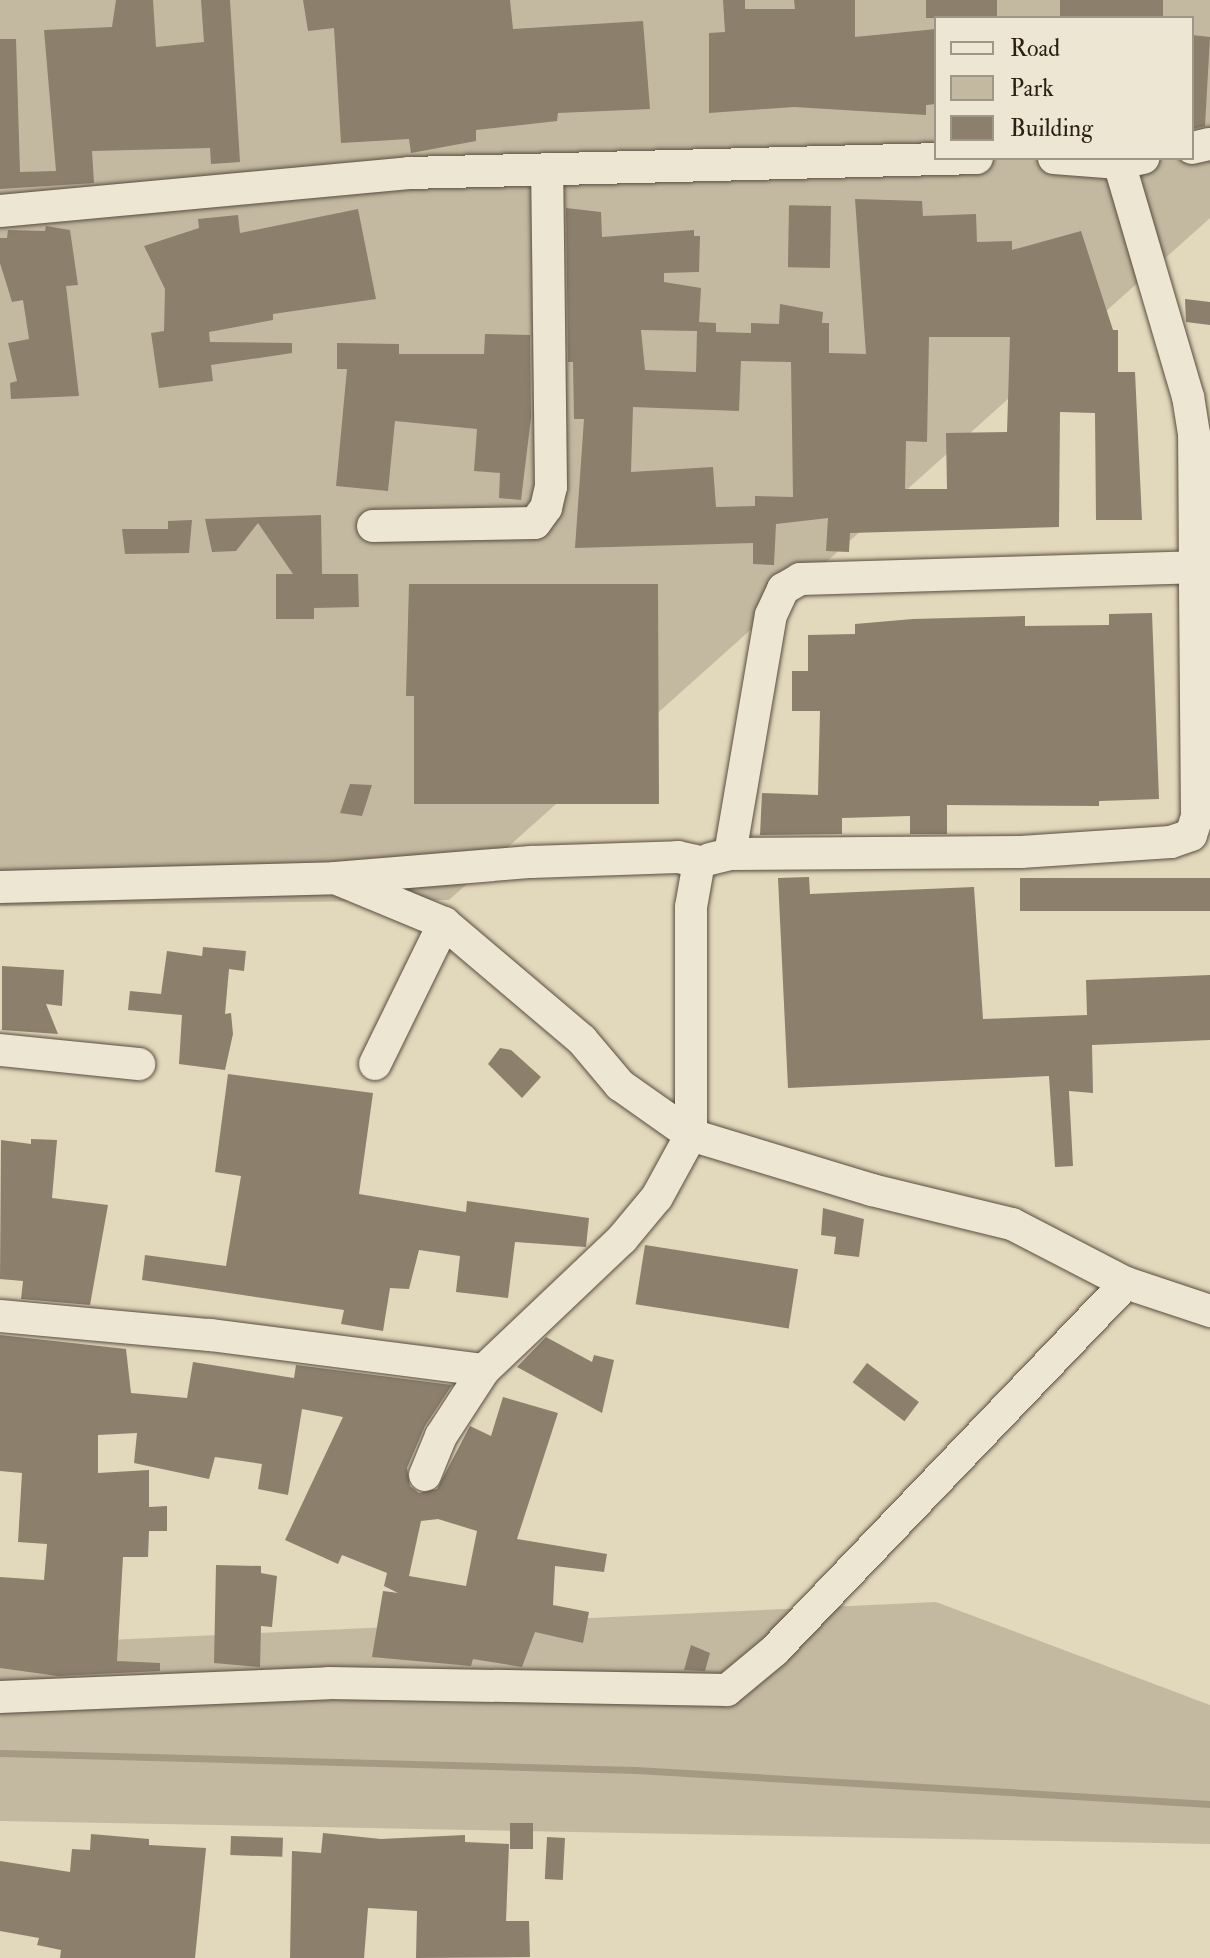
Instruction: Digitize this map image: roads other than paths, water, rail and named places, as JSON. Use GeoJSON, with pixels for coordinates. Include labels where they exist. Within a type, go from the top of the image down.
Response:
{"type":"FeatureCollection","features":[{"type":"Feature","properties":{"kind":"street"},"geometry":{"type":"LineString","coordinates":[[0,211],[409,173],[547,172],[934,159]]}},
{"type":"Feature","properties":{"kind":"street"},"geometry":{"type":"LineString","coordinates":[[0,887],[335,878],[531,862],[678,857],[699,862],[730,854],[1021,852],[1171,842],[1191,835],[1197,816],[1194,434],[1199,398],[1131,160]]}},
{"type":"Feature","properties":{"kind":"street"},"geometry":{"type":"LineString","coordinates":[[373,526],[535,523],[546,508],[551,487],[547,172]]}},
{"type":"Feature","properties":{"kind":"street"},"geometry":{"type":"LineString","coordinates":[[730,854],[771,615],[783,589],[800,579],[1195,567]]}},
{"type":"Feature","properties":{"kind":"street"},"geometry":{"type":"LineString","coordinates":[[425,1475],[441,1436],[484,1370],[622,1239],[657,1197],[691,1135],[691,907],[699,862]]}},
{"type":"Feature","properties":{"kind":"street"},"geometry":{"type":"LineString","coordinates":[[335,878],[444,923],[582,1040],[620,1085],[691,1135],[872,1190],[1012,1224],[1126,1283],[1210,1311]]}},
{"type":"Feature","properties":{"kind":"street"},"geometry":{"type":"LineString","coordinates":[[375,1064],[444,923]]}},
{"type":"Feature","properties":{"kind":"street"},"geometry":{"type":"LineString","coordinates":[[0,1050],[139,1064]]}},
{"type":"Feature","properties":{"kind":"street"},"geometry":{"type":"LineString","coordinates":[[0,1697],[329,1683],[727,1690],[774,1651],[1126,1283]]}},
{"type":"Feature","properties":{"kind":"street"},"geometry":{"type":"LineString","coordinates":[[0,1316],[210,1335],[484,1370]]}},
{"type":"Feature","properties":{"kind":"waterway"},"geometry":{"type":"LineString","coordinates":[[0,1753],[636,1770],[1210,1804]]}}]}
